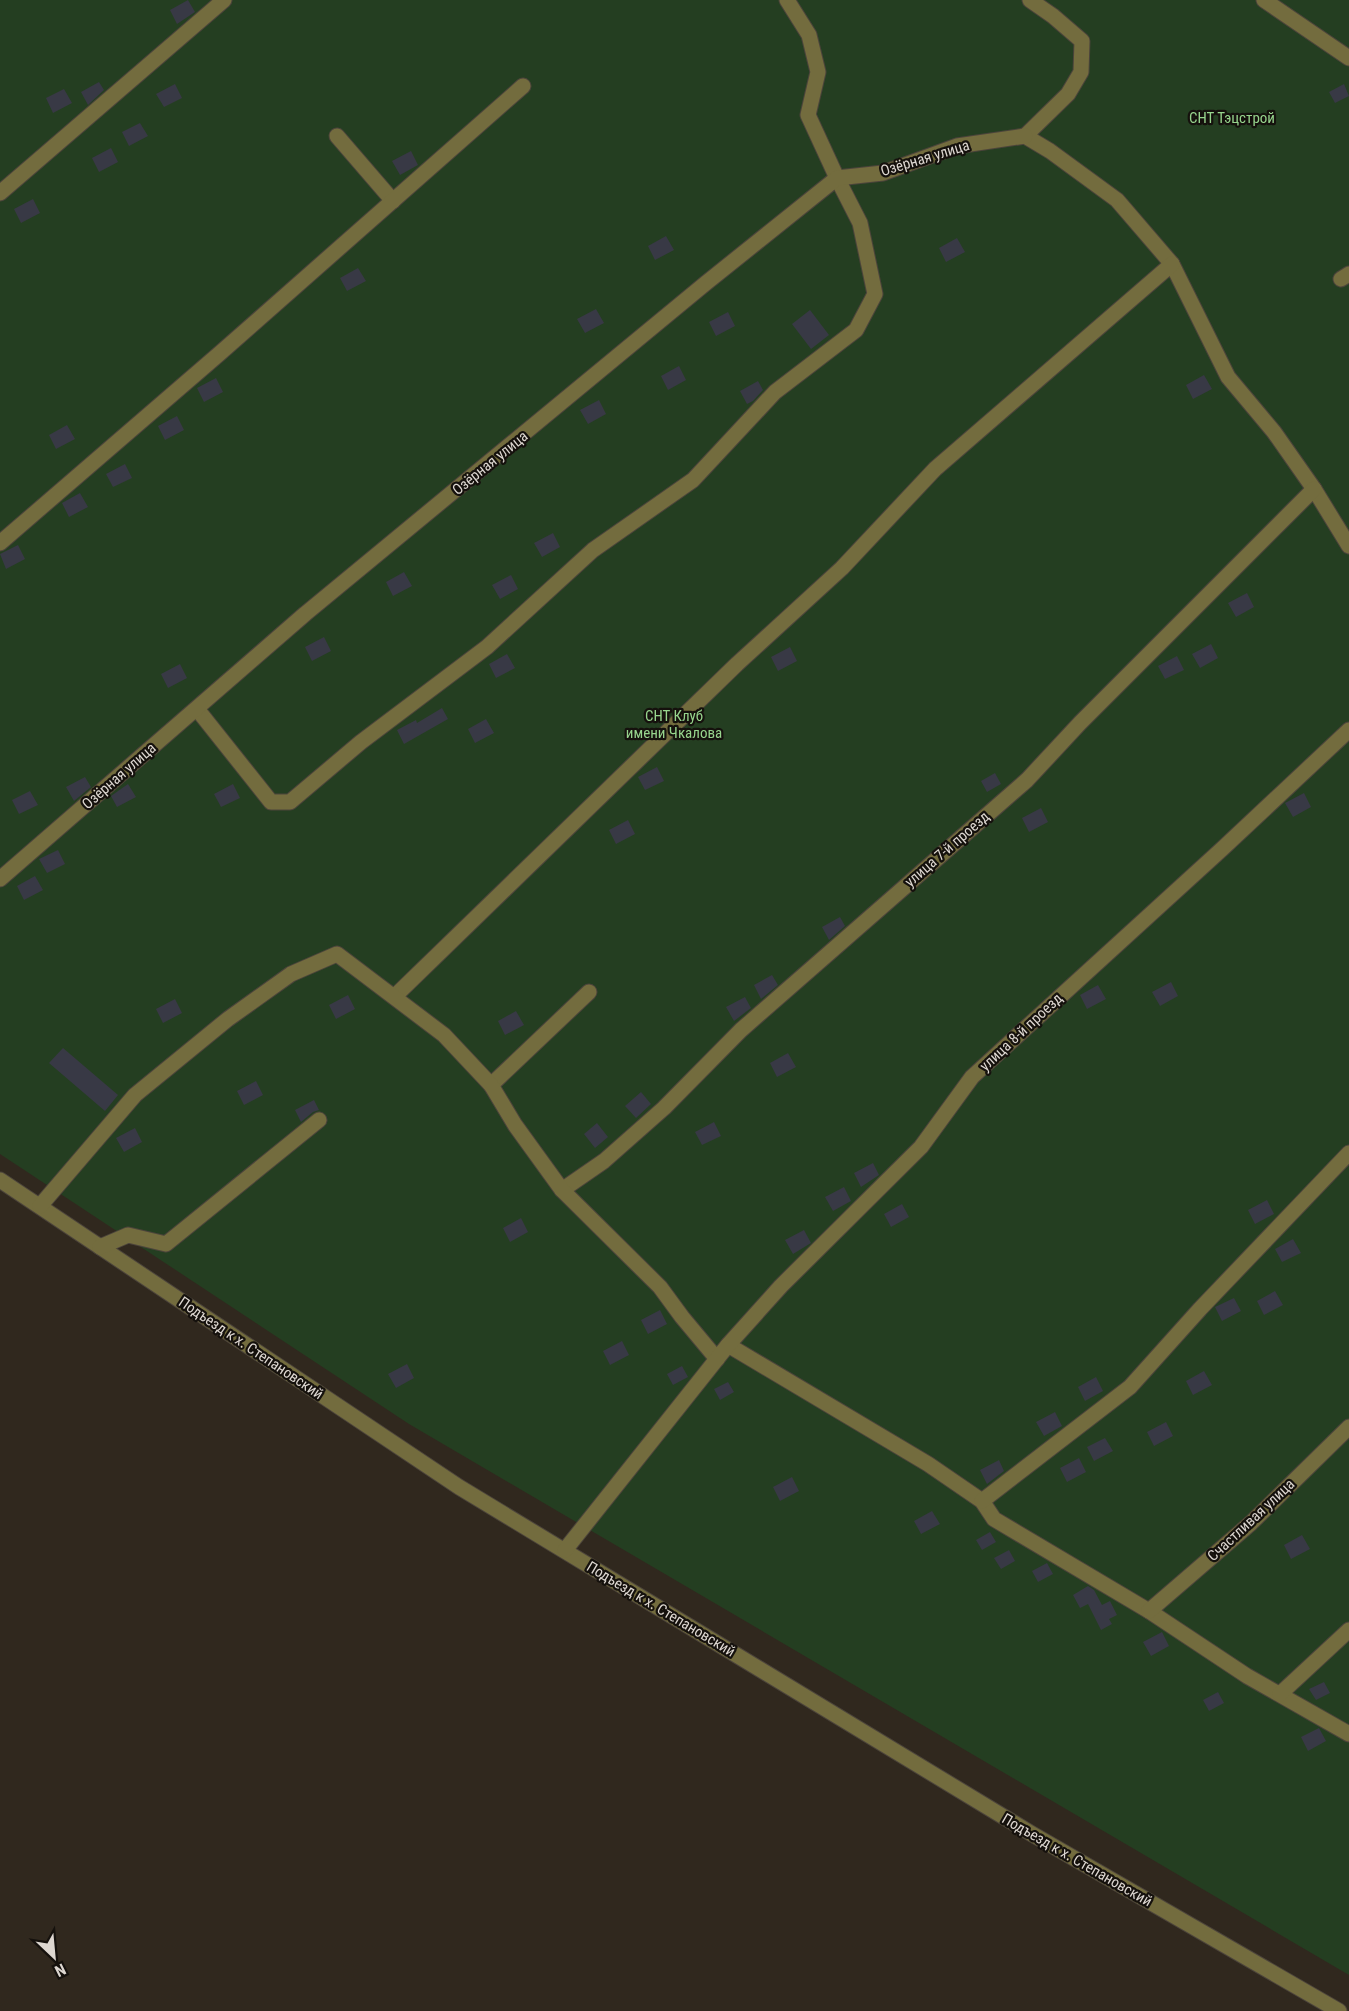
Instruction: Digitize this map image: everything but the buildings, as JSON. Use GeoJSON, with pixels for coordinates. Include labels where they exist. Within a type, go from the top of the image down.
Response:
{"type":"FeatureCollection","features":[{"type":"Feature","properties":{"kind":"street"},"geometry":{"type":"LineString","coordinates":[[0,193],[224,0]]}},
{"type":"Feature","properties":{"kind":"street"},"geometry":{"type":"LineString","coordinates":[[197,709],[271,802],[290,802],[361,742],[487,647],[593,550],[693,480],[775,392],[856,330],[875,294],[860,222],[808,115],[818,72],[808,35],[787,0]]}},
{"type":"Feature","properties":{"kind":"street"},"geometry":{"type":"LineString","coordinates":[[1030,0],[1082,41],[1081,72],[1068,94],[1025,136],[1050,151],[1117,200],[1172,264],[1228,377],[1274,432],[1314,489],[1349,546]]}},
{"type":"Feature","properties":{"kind":"street"},"geometry":{"type":"LineString","coordinates":[[1264,0],[1349,58]]}},
{"type":"Feature","properties":{"kind":"street"},"geometry":{"type":"LineString","coordinates":[[0,543],[523,86]]}},
{"type":"Feature","properties":{"kind":"street"},"geometry":{"type":"LineString","coordinates":[[337,136],[393,201]]}},
{"type":"Feature","properties":{"kind":"street","name":"Озёрная улица"},"geometry":{"type":"LineString","coordinates":[[0,879],[305,614],[706,283],[837,178],[884,173],[957,146],[1025,136]]}},
{"type":"Feature","properties":{"kind":"street"},"geometry":{"type":"LineString","coordinates":[[395,996],[737,664],[842,568],[935,469],[1172,264]]}},
{"type":"Feature","properties":{"kind":"street","name":"улица 7-й проезд"},"geometry":{"type":"LineString","coordinates":[[562,1190],[604,1161],[664,1108],[741,1030],[1027,780],[1080,723],[1314,489]]}},
{"type":"Feature","properties":{"kind":"street","name":"улица 8-й проезд"},"geometry":{"type":"LineString","coordinates":[[565,1550],[728,1345],[781,1286],[921,1147],[972,1077],[1349,730]]}},
{"type":"Feature","properties":{"kind":"street"},"geometry":{"type":"LineString","coordinates":[[40,1206],[135,1095],[228,1019],[291,974],[337,954],[444,1035],[491,1085],[515,1125],[562,1190],[660,1287],[717,1359]]}},
{"type":"Feature","properties":{"kind":"street"},"geometry":{"type":"LineString","coordinates":[[491,1085],[589,992]]}},
{"type":"Feature","properties":{"kind":"street"},"geometry":{"type":"LineString","coordinates":[[100,1247],[128,1235],[166,1244],[319,1120]]}},
{"type":"Feature","properties":{"kind":"street"},"geometry":{"type":"LineString","coordinates":[[982,1501],[1130,1386],[1349,1153]]}},
{"type":"Feature","properties":{"kind":"street","name":"Подъезд к х. Степановский"},"geometry":{"type":"LineString","coordinates":[[0,1180],[459,1487],[1032,1834],[1339,2011]]}},
{"type":"Feature","properties":{"kind":"street"},"geometry":{"type":"LineString","coordinates":[[728,1345],[928,1464],[982,1501],[994,1519],[1149,1611],[1247,1676],[1349,1734]]}},
{"type":"Feature","properties":{"kind":"street","name":"Счастливая улица"},"geometry":{"type":"LineString","coordinates":[[1149,1611],[1251,1523],[1349,1427]]}},
{"type":"Feature","properties":{"kind":"street"},"geometry":{"type":"LineString","coordinates":[[1280,1694],[1349,1630]]}},
{"type":"Feature","properties":{"kind":"green space","name":"СНТ Клуб имени Чкалова"},"geometry":{"type":"Polygon","coordinates":[[[0,0],[1349,0],[1349,1975],[409,1424],[0,1154],[0,0]]]}},
{"type":"Feature","properties":{"kind":"park label","name":"СНТ Тэцстрой"},"geometry":{"type":"Point","coordinates":[1232,118]}}]}
